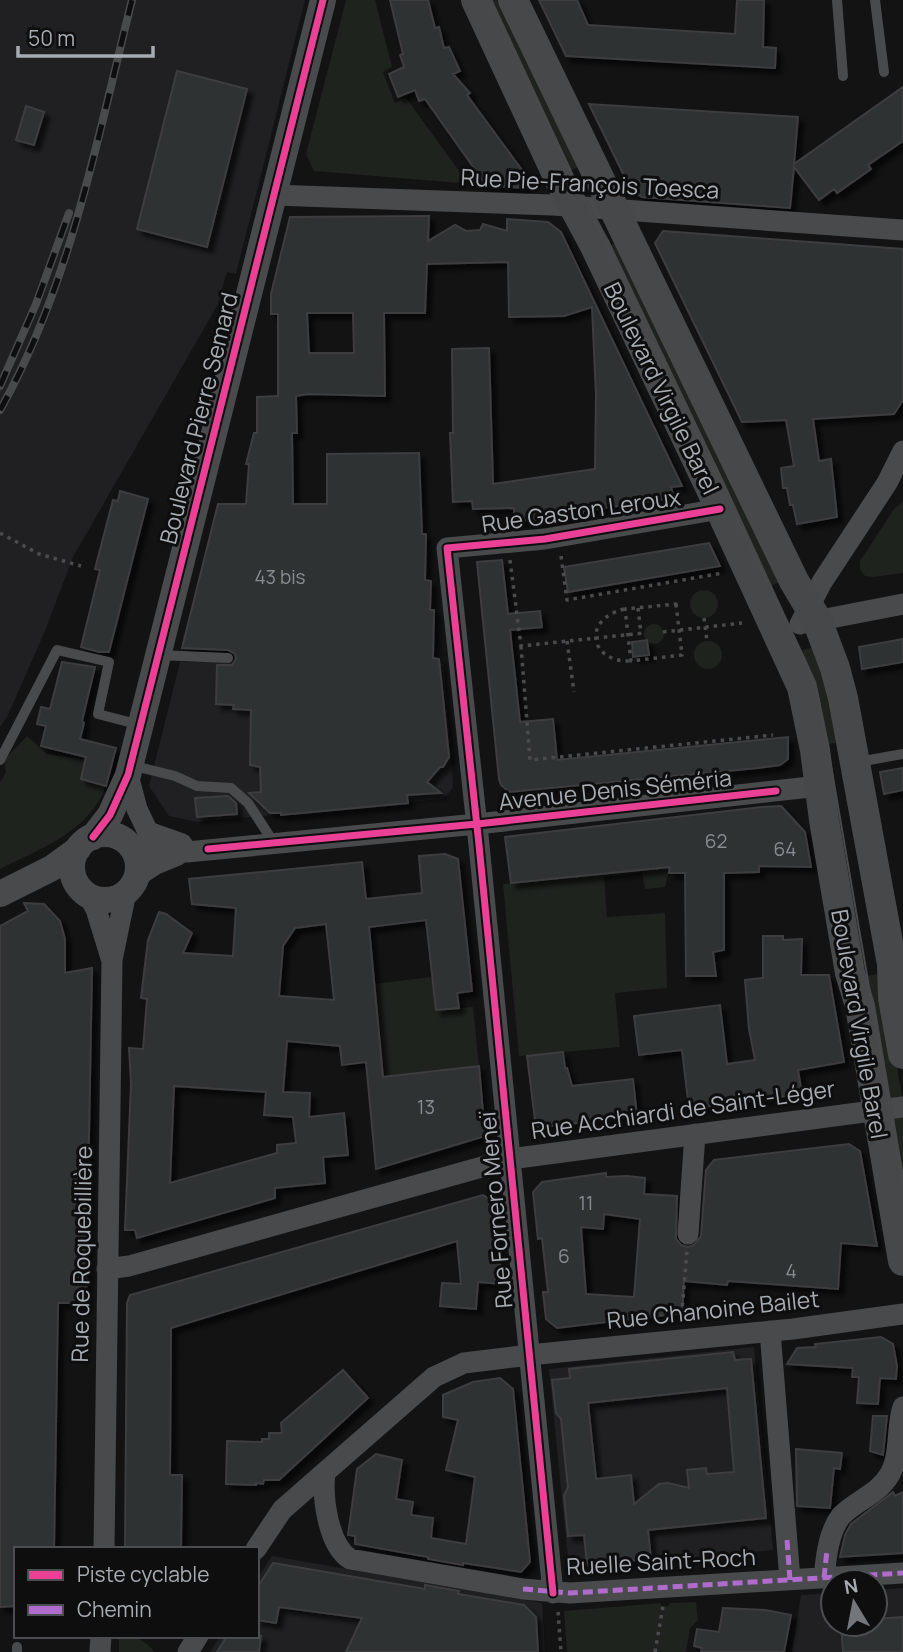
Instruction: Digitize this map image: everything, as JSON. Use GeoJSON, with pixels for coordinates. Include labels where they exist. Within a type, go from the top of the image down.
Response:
{"type":"FeatureCollection","features":[{"type":"Feature","properties":{"kind":"main road","name":"Boulevard Virgile Barel"},"geometry":{"type":"LineString","coordinates":[[476,0],[720,509],[754,617],[802,687],[813,738],[853,982],[890,1109],[903,1262]]}},
{"type":"Feature","properties":{"kind":"main road","name":"Boulevard Virgile Barel"},"geometry":{"type":"LineString","coordinates":[[513,0],[835,668],[857,771],[892,964],[893,998],[903,1054]]}},
{"type":"Feature","properties":{"kind":"main road"},"geometry":{"type":"LineString","coordinates":[[820,786],[857,771]]}},
{"type":"Feature","properties":{"kind":"street","name":"Boulevard Pierre Semard"},"geometry":{"type":"LineString","coordinates":[[85,843],[110,815],[129,770],[323,0]]}},
{"type":"Feature","properties":{"kind":"street","name":"Rue Pie-François Toesca"},"geometry":{"type":"LineString","coordinates":[[274,195],[573,206],[903,230]]}},
{"type":"Feature","properties":{"kind":"street"},"geometry":{"type":"LineString","coordinates":[[809,616],[822,582],[895,483],[903,451]]}},
{"type":"Feature","properties":{"kind":"street","name":"Rue Gaston Leroux"},"geometry":{"type":"LineString","coordinates":[[447,548],[558,537],[720,509]]}},
{"type":"Feature","properties":{"kind":"street","name":"Rue Fornero Meneï"},"geometry":{"type":"LineString","coordinates":[[447,548],[553,1593]]}},
{"type":"Feature","properties":{"kind":"street"},"geometry":{"type":"LineString","coordinates":[[754,617],[778,624],[809,616],[903,604]]}},
{"type":"Feature","properties":{"kind":"street","name":"Boulevard Pierre Semard"},"geometry":{"type":"LineString","coordinates":[[129,770],[126,823],[130,847]]}},
{"type":"Feature","properties":{"kind":"street","name":"Avenue Denis Séméria"},"geometry":{"type":"LineString","coordinates":[[129,770],[137,808],[148,832],[170,842],[208,849]]}},
{"type":"Feature","properties":{"kind":"street","name":"Avenue Denis Séméria"},"geometry":{"type":"LineString","coordinates":[[131,884],[156,864],[187,852],[208,849],[477,824],[820,786]]}},
{"type":"Feature","properties":{"kind":"street"},"geometry":{"type":"LineString","coordinates":[[112,835],[130,847],[137,862],[131,884],[118,897],[108,900],[57,883],[10,890],[52,868],[85,843],[112,835]]}},
{"type":"Feature","properties":{"kind":"street"},"geometry":{"type":"LineString","coordinates":[[84,891],[72,872],[72,864],[85,843]]}},
{"type":"Feature","properties":{"kind":"street","name":"Avenue Denis Séméria"},"geometry":{"type":"LineString","coordinates":[[130,847],[187,852]]}},
{"type":"Feature","properties":{"kind":"street","name":"Rue de Roquebillière"},"geometry":{"type":"LineString","coordinates":[[104,1547],[112,960],[131,884]]}},
{"type":"Feature","properties":{"kind":"street","name":"Rue de Roquebillière"},"geometry":{"type":"LineString","coordinates":[[84,891],[96,909],[112,960]]}},
{"type":"Feature","properties":{"kind":"street","name":"Rue Acchiardi de Saint-Léger"},"geometry":{"type":"LineString","coordinates":[[107,1269],[129,1266],[510,1159],[890,1109]]}},
{"type":"Feature","properties":{"kind":"street"},"geometry":{"type":"LineString","coordinates":[[688,1234],[695,1134]]}},
{"type":"Feature","properties":{"kind":"street","name":"Rue Chanoine Bailet"},"geometry":{"type":"LineString","coordinates":[[257,1547],[282,1510],[434,1377],[464,1363],[528,1354],[771,1331],[903,1314]]}},
{"type":"Feature","properties":{"kind":"street"},"geometry":{"type":"LineString","coordinates":[[771,1331],[790,1580]]}},
{"type":"Feature","properties":{"kind":"street"},"geometry":{"type":"LineString","coordinates":[[825,1568],[827,1550],[842,1515],[880,1489],[895,1465],[903,1407]]}},
{"type":"Feature","properties":{"kind":"street","name":"Ruelle Saint-Roch"},"geometry":{"type":"LineString","coordinates":[[325,1473],[323,1490],[327,1514],[337,1546],[342,1554],[350,1559],[553,1593],[819,1578]]}},
{"type":"Feature","properties":{"kind":"lane"},"geometry":{"type":"LineString","coordinates":[[837,0],[843,76]]}},
{"type":"Feature","properties":{"kind":"lane"},"geometry":{"type":"LineString","coordinates":[[875,0],[884,72]]}},
{"type":"Feature","properties":{"kind":"lane"},"geometry":{"type":"LineString","coordinates":[[0,760],[57,650],[109,662],[98,714],[140,726]]}},
{"type":"Feature","properties":{"kind":"lane"},"geometry":{"type":"LineString","coordinates":[[158,655],[228,658]]}},
{"type":"Feature","properties":{"kind":"lane"},"geometry":{"type":"LineString","coordinates":[[857,771],[903,754]]}},
{"type":"Feature","properties":{"kind":"lane"},"geometry":{"type":"LineString","coordinates":[[129,770],[175,776],[197,786],[231,788],[248,803],[274,843]]}},
{"type":"Feature","properties":{"kind":"path"},"geometry":{"type":"LineString","coordinates":[[0,533],[39,554],[81,566]]}},
{"type":"Feature","properties":{"kind":"path"},"geometry":{"type":"LineString","coordinates":[[558,537],[567,600],[723,573]]}},
{"type":"Feature","properties":{"kind":"path"},"geometry":{"type":"LineString","coordinates":[[507,542],[521,646],[530,760],[773,735]]}},
{"type":"Feature","properties":{"kind":"path"},"geometry":{"type":"LineString","coordinates":[[676,604],[682,655],[619,662],[607,656],[598,645],[598,625],[603,618],[625,609],[676,604]]}},
{"type":"Feature","properties":{"kind":"path"},"geometry":{"type":"LineString","coordinates":[[521,646],[642,633],[638,608]]}},
{"type":"Feature","properties":{"kind":"path"},"geometry":{"type":"LineString","coordinates":[[625,609],[631,661]]}},
{"type":"Feature","properties":{"kind":"path"},"geometry":{"type":"LineString","coordinates":[[663,632],[754,617]]}},
{"type":"Feature","properties":{"kind":"path"},"geometry":{"type":"LineString","coordinates":[[704,618],[707,641]]}},
{"type":"Feature","properties":{"kind":"path"},"geometry":{"type":"LineString","coordinates":[[567,641],[574,692]]}},
{"type":"Feature","properties":{"kind":"path"},"geometry":{"type":"LineString","coordinates":[[680,1339],[688,1234]]}},
{"type":"Feature","properties":{"kind":"path"},"geometry":{"type":"LineString","coordinates":[[553,1593],[559,1616],[561,1652]]}},
{"type":"Feature","properties":{"kind":"path"},"geometry":{"type":"LineString","coordinates":[[655,1652],[663,1606]]}},
{"type":"Feature","properties":{"kind":"shaded area"},"geometry":{"type":"Polygon","coordinates":[[[0,0],[305,0],[236,274],[227,272],[218,304],[73,557],[45,631],[0,727],[0,0]]]}},
{"type":"Feature","properties":{"kind":"shaded area"},"geometry":{"type":"Polygon","coordinates":[[[346,0],[375,0],[392,67],[383,72],[395,103],[406,98],[465,179],[460,183],[314,171],[306,154],[346,0]]]}},
{"type":"Feature","properties":{"kind":"shaded area"},"geometry":{"type":"Polygon","coordinates":[[[483,0],[505,0],[584,164],[566,173],[483,0]]]}},
{"type":"Feature","properties":{"kind":"shaded area"},"geometry":{"type":"Polygon","coordinates":[[[620,241],[784,580],[768,587],[604,248],[620,241]]]}},
{"type":"Feature","properties":{"kind":"shaded area"},"geometry":{"type":"Polygon","coordinates":[[[903,501],[903,573],[865,576],[860,569],[860,561],[894,509],[903,501]]]}},
{"type":"Feature","properties":{"kind":"shaded area"},"geometry":{"type":"Polygon","coordinates":[[[704,590],[714,594],[718,604],[714,614],[704,618],[694,614],[690,604],[694,594],[704,590]]]}},
{"type":"Feature","properties":{"kind":"shaded area"},"geometry":{"type":"Polygon","coordinates":[[[654,624],[661,627],[664,634],[661,641],[654,644],[647,641],[644,634],[647,627],[654,624]]]}},
{"type":"Feature","properties":{"kind":"shaded area"},"geometry":{"type":"Polygon","coordinates":[[[708,641],[718,645],[722,655],[718,665],[708,669],[698,665],[694,655],[698,645],[708,641]]]}},
{"type":"Feature","properties":{"kind":"shaded area"},"geometry":{"type":"Polygon","coordinates":[[[816,647],[842,742],[822,745],[798,651],[816,647]]]}},
{"type":"Feature","properties":{"kind":"shaded area"},"geometry":{"type":"Polygon","coordinates":[[[180,662],[444,664],[453,788],[443,799],[198,822],[169,816],[149,786],[180,662]]]}},
{"type":"Feature","properties":{"kind":"shaded area"},"geometry":{"type":"Polygon","coordinates":[[[27,736],[47,754],[86,760],[106,786],[98,802],[76,827],[47,846],[0,869],[0,782],[6,773],[4,760],[27,736]]]}},
{"type":"Feature","properties":{"kind":"shaded area"},"geometry":{"type":"Polygon","coordinates":[[[670,867],[665,887],[645,889],[642,872],[604,877],[607,917],[665,913],[667,988],[615,993],[620,1047],[519,1056],[503,884],[670,867]]]}},
{"type":"Feature","properties":{"kind":"shaded area"},"geometry":{"type":"Polygon","coordinates":[[[881,974],[903,1102],[903,1209],[863,976],[881,974]]]}},
{"type":"Feature","properties":{"kind":"shaded area"},"geometry":{"type":"Polygon","coordinates":[[[432,977],[436,1010],[473,1007],[479,1066],[385,1076],[374,984],[432,977]]]}},
{"type":"Feature","properties":{"kind":"shaded area"},"geometry":{"type":"Polygon","coordinates":[[[754,1347],[773,1550],[569,1569],[549,1369],[754,1347]]]}},
{"type":"Feature","properties":{"kind":"shaded area"},"geometry":{"type":"Polygon","coordinates":[[[272,1556],[542,1603],[545,1652],[210,1652],[219,1638],[259,1638],[259,1576],[272,1556]]]}},
{"type":"Feature","properties":{"kind":"shaded area"},"geometry":{"type":"Polygon","coordinates":[[[903,1588],[903,1652],[792,1652],[801,1595],[819,1594],[819,1638],[889,1638],[889,1589],[903,1588]]]}},
{"type":"Feature","properties":{"kind":"shaded area"},"geometry":{"type":"Polygon","coordinates":[[[696,1602],[698,1620],[690,1628],[686,1652],[567,1652],[564,1611],[696,1602]]]}},
{"type":"Feature","properties":{"kind":"shaded area"},"geometry":{"type":"Polygon","coordinates":[[[119,1638],[134,1638],[147,1644],[154,1652],[119,1652],[119,1638]]]}},
{"type":"Feature","properties":{"kind":"building"},"geometry":{"type":"Polygon","coordinates":[[[390,0],[428,0],[435,28],[439,27],[444,48],[449,47],[460,71],[453,74],[470,93],[467,95],[530,181],[523,188],[486,185],[425,99],[419,101],[415,90],[398,97],[389,74],[404,67],[400,55],[403,54],[390,0]]]}},
{"type":"Feature","properties":{"kind":"building"},"geometry":{"type":"Polygon","coordinates":[[[539,0],[577,0],[588,25],[735,34],[737,0],[764,0],[763,47],[776,48],[775,68],[566,56],[539,0]]]}},
{"type":"Feature","properties":{"kind":"building"},"geometry":{"type":"Polygon","coordinates":[[[177,71],[247,89],[207,247],[137,229],[177,71]]]}},
{"type":"Feature","properties":{"kind":"building"},"geometry":{"type":"Polygon","coordinates":[[[903,87],[903,141],[868,165],[871,169],[837,193],[834,189],[819,200],[794,167],[790,208],[642,197],[631,190],[589,104],[798,117],[794,164],[903,87]]]}},
{"type":"Feature","properties":{"kind":"building"},"geometry":{"type":"Polygon","coordinates":[[[26,106],[44,112],[34,145],[16,140],[26,106]]]}},
{"type":"Feature","properties":{"kind":"building"},"geometry":{"type":"Polygon","coordinates":[[[429,216],[428,241],[455,225],[466,231],[480,230],[483,224],[507,231],[507,219],[548,222],[561,232],[682,486],[671,487],[674,498],[583,511],[529,523],[528,520],[514,522],[514,508],[473,509],[472,501],[453,502],[450,433],[453,433],[452,349],[489,348],[493,484],[595,469],[596,396],[592,307],[564,316],[509,317],[508,262],[427,264],[425,313],[384,313],[385,396],[296,396],[297,433],[292,433],[293,504],[327,504],[327,454],[419,453],[422,534],[426,534],[425,580],[431,581],[430,610],[434,610],[433,658],[439,659],[449,757],[443,767],[427,782],[441,793],[407,795],[408,803],[281,815],[270,813],[249,793],[261,792],[260,767],[250,765],[251,710],[216,704],[217,665],[232,665],[236,659],[235,654],[228,650],[182,648],[218,504],[246,504],[249,464],[246,464],[254,433],[257,433],[257,397],[278,396],[278,314],[271,314],[271,294],[290,217],[429,216]],[[307,313],[309,353],[354,353],[353,313],[307,313]]]}},
{"type":"Feature","properties":{"kind":"building"},"geometry":{"type":"Polygon","coordinates":[[[663,231],[903,249],[903,400],[894,414],[813,419],[819,461],[831,459],[837,517],[797,524],[787,488],[783,488],[781,468],[794,466],[786,420],[742,422],[655,243],[663,231]]]}},
{"type":"Feature","properties":{"kind":"building"},"geometry":{"type":"Polygon","coordinates":[[[120,491],[148,499],[109,652],[99,652],[81,647],[100,570],[95,569],[113,500],[118,501],[120,491]]]}},
{"type":"Feature","properties":{"kind":"building"},"geometry":{"type":"Polygon","coordinates":[[[709,543],[720,566],[568,592],[564,567],[709,543]]]}},
{"type":"Feature","properties":{"kind":"building"},"geometry":{"type":"Polygon","coordinates":[[[502,560],[508,614],[540,611],[542,627],[510,630],[520,722],[553,719],[557,760],[788,737],[788,759],[780,765],[758,768],[509,792],[499,779],[477,562],[502,560]]]}},
{"type":"Feature","properties":{"kind":"building"},"geometry":{"type":"Polygon","coordinates":[[[903,639],[903,662],[862,669],[859,647],[903,639]]]}},
{"type":"Feature","properties":{"kind":"building"},"geometry":{"type":"Polygon","coordinates":[[[647,640],[649,655],[633,657],[632,642],[647,640]]]}},
{"type":"Feature","properties":{"kind":"building"},"geometry":{"type":"Polygon","coordinates":[[[62,662],[95,667],[80,739],[116,748],[106,786],[81,779],[86,757],[41,746],[46,726],[37,724],[41,707],[50,709],[62,662]]]}},
{"type":"Feature","properties":{"kind":"building"},"geometry":{"type":"Polygon","coordinates":[[[903,768],[903,790],[884,794],[880,772],[903,768]]]}},
{"type":"Feature","properties":{"kind":"building"},"geometry":{"type":"Polygon","coordinates":[[[228,796],[236,803],[237,814],[197,817],[195,798],[228,796]]]}},
{"type":"Feature","properties":{"kind":"building"},"geometry":{"type":"Polygon","coordinates":[[[781,806],[805,832],[811,867],[759,866],[759,872],[724,873],[724,950],[713,952],[716,976],[686,976],[685,873],[669,873],[670,867],[511,883],[505,837],[781,806]]]}},
{"type":"Feature","properties":{"kind":"building"},"geometry":{"type":"Polygon","coordinates":[[[445,854],[458,859],[472,991],[457,993],[459,1008],[436,1010],[426,920],[369,927],[383,1077],[479,1066],[485,1136],[376,1169],[366,1062],[342,1065],[340,1046],[287,1041],[283,1092],[310,1093],[309,1117],[344,1113],[348,1155],[323,1157],[325,1183],[275,1188],[275,1198],[137,1238],[135,1230],[125,1230],[131,1083],[129,1048],[143,1049],[147,999],[141,998],[148,940],[159,912],[192,933],[183,953],[233,956],[236,908],[192,904],[189,879],[362,862],[366,899],[422,893],[419,856],[445,854]],[[326,924],[295,928],[283,946],[279,996],[334,1000],[326,924]],[[174,1086],[170,1183],[277,1153],[277,1145],[296,1143],[293,1117],[264,1115],[266,1092],[174,1086]]]}},
{"type":"Feature","properties":{"kind":"building"},"geometry":{"type":"Polygon","coordinates":[[[24,903],[44,904],[60,921],[65,939],[65,973],[92,968],[86,1303],[58,1303],[54,1547],[14,1547],[14,1606],[0,1607],[0,926],[28,911],[24,903]]]}},
{"type":"Feature","properties":{"kind":"building"},"geometry":{"type":"Polygon","coordinates":[[[763,936],[783,936],[783,940],[802,939],[801,975],[829,975],[844,1062],[798,1070],[802,1094],[689,1109],[682,1050],[639,1055],[634,1016],[720,1005],[727,1064],[755,1060],[749,1029],[745,980],[763,978],[763,936]]]}},
{"type":"Feature","properties":{"kind":"building"},"geometry":{"type":"Polygon","coordinates":[[[563,1052],[565,1068],[572,1086],[633,1079],[637,1116],[536,1128],[527,1056],[563,1052]]]}},
{"type":"Feature","properties":{"kind":"building"},"geometry":{"type":"Polygon","coordinates":[[[849,1144],[860,1151],[877,1246],[841,1243],[838,1289],[728,1281],[727,1285],[684,1281],[682,1313],[557,1328],[546,1319],[543,1292],[548,1292],[533,1192],[542,1182],[606,1173],[606,1177],[645,1178],[644,1194],[677,1196],[676,1239],[681,1245],[688,1247],[694,1245],[701,1236],[706,1170],[714,1160],[849,1144]],[[604,1214],[603,1229],[581,1227],[586,1294],[634,1297],[640,1219],[604,1214]]]}},
{"type":"Feature","properties":{"kind":"building"},"geometry":{"type":"Polygon","coordinates":[[[483,1195],[494,1202],[502,1284],[478,1282],[476,1309],[440,1306],[442,1283],[461,1284],[457,1241],[171,1328],[170,1475],[182,1475],[181,1547],[125,1547],[127,1303],[130,1295],[483,1195]]]}},
{"type":"Feature","properties":{"kind":"building"},"geometry":{"type":"Polygon","coordinates":[[[881,1337],[893,1344],[897,1366],[896,1379],[880,1378],[878,1404],[857,1403],[859,1377],[852,1377],[853,1368],[787,1364],[797,1348],[881,1337]]]}},
{"type":"Feature","properties":{"kind":"building"},"geometry":{"type":"Polygon","coordinates":[[[733,1352],[735,1360],[751,1359],[766,1518],[648,1530],[651,1559],[587,1564],[584,1535],[568,1536],[564,1496],[568,1487],[561,1419],[556,1413],[552,1380],[570,1378],[569,1369],[733,1352]],[[727,1388],[588,1403],[596,1479],[631,1475],[634,1504],[659,1484],[668,1483],[689,1488],[687,1470],[706,1468],[707,1474],[734,1472],[727,1388]]]}},
{"type":"Feature","properties":{"kind":"building"},"geometry":{"type":"Polygon","coordinates":[[[343,1370],[368,1398],[279,1480],[264,1480],[263,1484],[256,1485],[226,1484],[227,1441],[262,1442],[262,1439],[269,1439],[269,1433],[282,1433],[281,1423],[343,1370]]]}},
{"type":"Feature","properties":{"kind":"building"},"geometry":{"type":"Polygon","coordinates":[[[500,1378],[513,1389],[530,1562],[521,1572],[463,1565],[355,1544],[355,1536],[348,1535],[357,1469],[376,1454],[402,1460],[396,1499],[413,1502],[411,1515],[433,1518],[431,1538],[466,1544],[475,1477],[446,1470],[458,1420],[443,1417],[443,1395],[473,1382],[500,1378]]]}},
{"type":"Feature","properties":{"kind":"building"},"geometry":{"type":"Polygon","coordinates":[[[873,1416],[887,1416],[883,1455],[870,1451],[873,1416]]]}},
{"type":"Feature","properties":{"kind":"building"},"geometry":{"type":"Polygon","coordinates":[[[796,1449],[842,1453],[840,1469],[834,1468],[830,1508],[797,1506],[796,1449]]]}},
{"type":"Feature","properties":{"kind":"building"},"geometry":{"type":"Polygon","coordinates":[[[893,1492],[895,1496],[903,1492],[903,1553],[840,1557],[845,1535],[851,1524],[893,1492]]]}},
{"type":"Feature","properties":{"kind":"building"},"geometry":{"type":"Polygon","coordinates":[[[273,1563],[425,1589],[425,1585],[459,1591],[458,1594],[524,1605],[536,1617],[538,1652],[346,1652],[362,1618],[279,1607],[276,1623],[259,1620],[259,1585],[273,1563]]]}},
{"type":"Feature","properties":{"kind":"building"},"geometry":{"type":"Polygon","coordinates":[[[723,1608],[765,1610],[791,1615],[784,1652],[701,1652],[702,1648],[694,1646],[697,1629],[719,1632],[723,1608]]]}},
{"type":"Feature","properties":{"kind":"building"},"geometry":{"type":"Polygon","coordinates":[[[903,1617],[903,1652],[843,1652],[842,1638],[889,1638],[889,1618],[903,1617]]]}},
{"type":"Feature","properties":{"kind":"building"},"geometry":{"type":"Polygon","coordinates":[[[261,1636],[259,1652],[217,1652],[226,1638],[261,1636]]]}},
{"type":"Feature","properties":{"kind":"tram line"},"geometry":{"type":"LineString","coordinates":[[489,0],[808,667],[818,697],[828,748],[903,1185]]}},
{"type":"Feature","properties":{"kind":"railway"},"geometry":{"type":"LineString","coordinates":[[0,410],[25,362],[64,262],[94,158],[132,0]]}},
{"type":"Feature","properties":{"kind":"railway"},"geometry":{"type":"LineString","coordinates":[[0,386],[36,304],[69,213]]}},
{"type":"Feature","properties":{"kind":"marked path"},"geometry":{"type":"LineString","coordinates":[[787,1540],[790,1580]]}},
{"type":"Feature","properties":{"kind":"marked path"},"geometry":{"type":"LineString","coordinates":[[825,1568],[827,1550]]}},
{"type":"Feature","properties":{"kind":"marked path"},"geometry":{"type":"LineString","coordinates":[[523,1589],[570,1593],[903,1573]]}},
{"type":"Feature","properties":{"kind":"cycle path"},"geometry":{"type":"LineString","coordinates":[[93,837],[110,815],[128,775],[323,0]]}},
{"type":"Feature","properties":{"kind":"cycle path"},"geometry":{"type":"LineString","coordinates":[[553,1593],[447,548],[545,539],[720,509]]}},
{"type":"Feature","properties":{"kind":"cycle path"},"geometry":{"type":"LineString","coordinates":[[208,849],[477,824],[776,791]]}}]}
